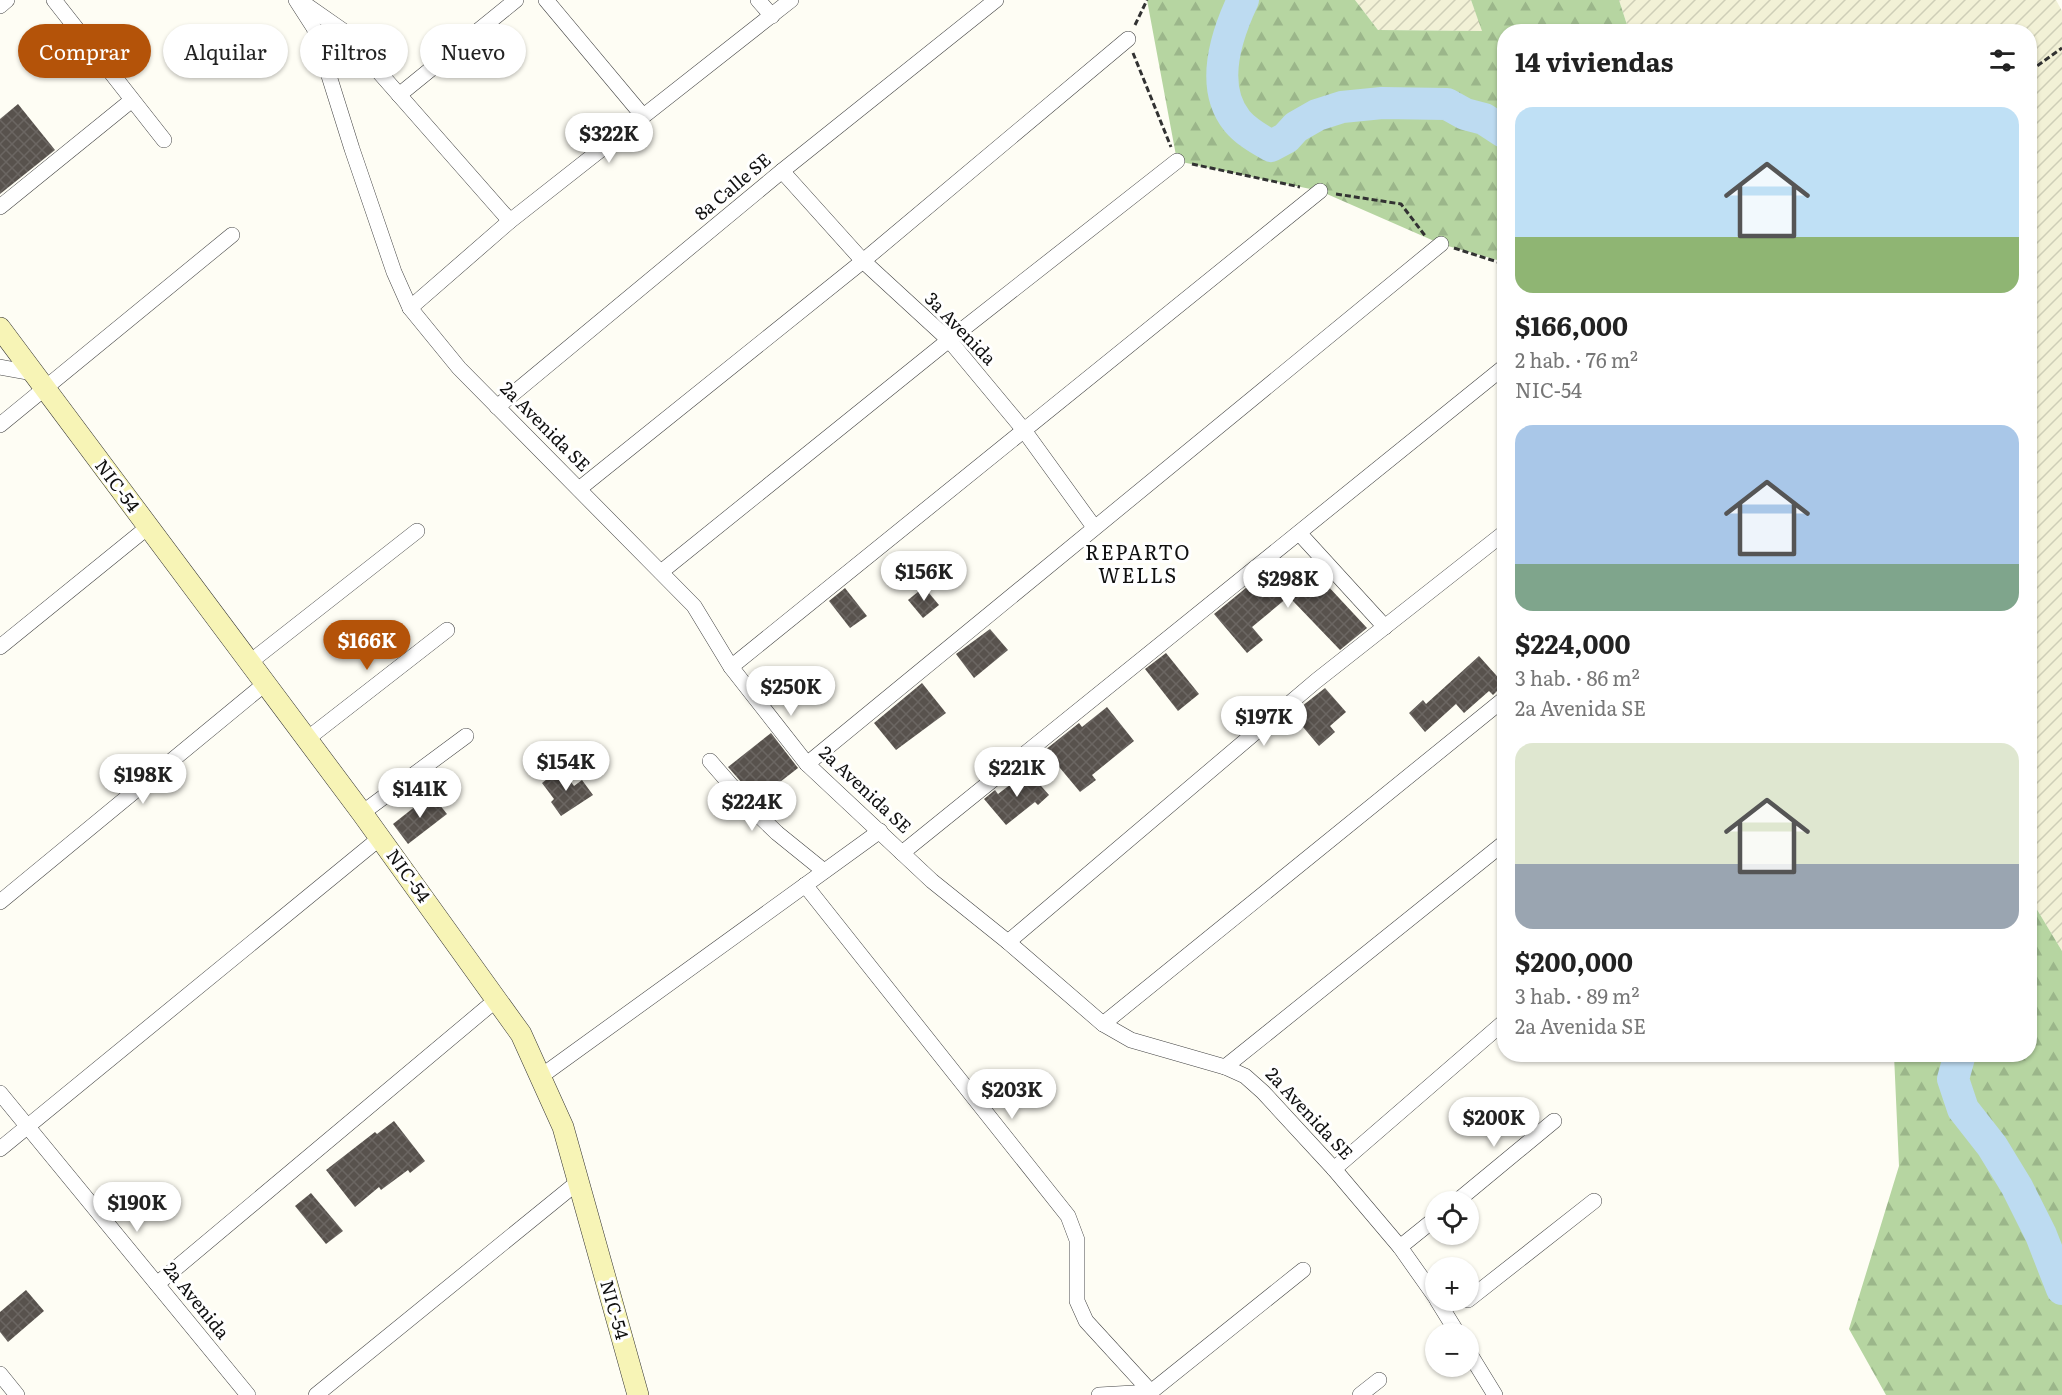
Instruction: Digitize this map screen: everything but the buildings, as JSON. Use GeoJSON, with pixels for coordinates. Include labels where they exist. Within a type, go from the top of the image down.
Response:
{"type":"FeatureCollection","features":[{"type":"Feature","properties":{"kind":"main road","name":"NIC-54"},"geometry":{"type":"LineString","coordinates":[[0,328],[362,813],[521,1034],[563,1127],[638,1395]]}},
{"type":"Feature","properties":{"kind":"street"},"geometry":{"type":"LineString","coordinates":[[0,6],[7,0]]}},
{"type":"Feature","properties":{"kind":"street"},"geometry":{"type":"LineString","coordinates":[[54,0],[164,140]]}},
{"type":"Feature","properties":{"kind":"street"},"geometry":{"type":"LineString","coordinates":[[297,0],[342,30],[510,221]]}},
{"type":"Feature","properties":{"kind":"street","name":"2a Avenida SE"},"geometry":{"type":"LineString","coordinates":[[297,0],[314,28],[386,250],[410,308],[459,368],[694,606],[731,668],[807,764],[932,881],[1008,942],[1103,1024],[1131,1040],[1225,1067],[1245,1076],[1263,1092],[1334,1169],[1400,1247],[1425,1283]]}},
{"type":"Feature","properties":{"kind":"street"},"geometry":{"type":"LineString","coordinates":[[399,95],[516,0]]}},
{"type":"Feature","properties":{"kind":"street"},"geometry":{"type":"LineString","coordinates":[[546,0],[643,116]]}},
{"type":"Feature","properties":{"kind":"street"},"geometry":{"type":"LineString","coordinates":[[758,0],[772,16]]}},
{"type":"Feature","properties":{"kind":"street"},"geometry":{"type":"LineString","coordinates":[[410,308],[510,221],[791,0]]}},
{"type":"Feature","properties":{"kind":"street","name":"8a Calle SE"},"geometry":{"type":"LineString","coordinates":[[497,407],[782,171],[996,0]]}},
{"type":"Feature","properties":{"kind":"street"},"geometry":{"type":"LineString","coordinates":[[579,489],[863,261],[1128,39]]}},
{"type":"Feature","properties":{"kind":"street"},"geometry":{"type":"LineString","coordinates":[[0,207],[132,100]]}},
{"type":"Feature","properties":{"kind":"street"},"geometry":{"type":"LineString","coordinates":[[661,572],[949,340],[1177,161]]}},
{"type":"Feature","properties":{"kind":"street","name":"3a Avenida"},"geometry":{"type":"LineString","coordinates":[[782,171],[863,261],[949,340],[1023,429],[1094,527]]}},
{"type":"Feature","properties":{"kind":"street"},"geometry":{"type":"LineString","coordinates":[[731,668],[1023,429],[1320,191]]}},
{"type":"Feature","properties":{"kind":"street"},"geometry":{"type":"LineString","coordinates":[[0,425],[38,381],[232,235]]}},
{"type":"Feature","properties":{"kind":"street"},"geometry":{"type":"LineString","coordinates":[[807,764],[1441,244]]}},
{"type":"Feature","properties":{"kind":"street"},"geometry":{"type":"LineString","coordinates":[[0,367],[38,381]]}},
{"type":"Feature","properties":{"kind":"street"},"geometry":{"type":"LineString","coordinates":[[902,853],[1497,374]]}},
{"type":"Feature","properties":{"kind":"street"},"geometry":{"type":"LineString","coordinates":[[0,647],[148,528]]}},
{"type":"Feature","properties":{"kind":"street"},"geometry":{"type":"LineString","coordinates":[[250,662],[417,531]]}},
{"type":"Feature","properties":{"kind":"street"},"geometry":{"type":"LineString","coordinates":[[1300,534],[1385,627]]}},
{"type":"Feature","properties":{"kind":"street"},"geometry":{"type":"LineString","coordinates":[[1008,942],[1316,681],[1497,539]]}},
{"type":"Feature","properties":{"kind":"street"},"geometry":{"type":"LineString","coordinates":[[307,739],[447,630]]}},
{"type":"Feature","properties":{"kind":"street"},"geometry":{"type":"LineString","coordinates":[[0,902],[266,683]]}},
{"type":"Feature","properties":{"kind":"street"},"geometry":{"type":"LineString","coordinates":[[1103,1024],[1497,705]]}},
{"type":"Feature","properties":{"kind":"street"},"geometry":{"type":"LineString","coordinates":[[362,813],[466,736]]}},
{"type":"Feature","properties":{"kind":"street"},"geometry":{"type":"LineString","coordinates":[[710,761],[748,806],[824,871]]}},
{"type":"Feature","properties":{"kind":"street"},"geometry":{"type":"LineString","coordinates":[[540,1077],[880,831]]}},
{"type":"Feature","properties":{"kind":"street"},"geometry":{"type":"LineString","coordinates":[[0,1149],[380,838]]}},
{"type":"Feature","properties":{"kind":"street"},"geometry":{"type":"LineString","coordinates":[[1225,1067],[1497,849]]}},
{"type":"Feature","properties":{"kind":"street"},"geometry":{"type":"LineString","coordinates":[[805,885],[1068,1216],[1077,1240],[1077,1302],[1086,1321],[1149,1394]]}},
{"type":"Feature","properties":{"kind":"street"},"geometry":{"type":"LineString","coordinates":[[157,1284],[496,1000]]}},
{"type":"Feature","properties":{"kind":"street"},"geometry":{"type":"LineString","coordinates":[[1334,1169],[1497,1028]]}},
{"type":"Feature","properties":{"kind":"street","name":"2a Avenida"},"geometry":{"type":"LineString","coordinates":[[0,1093],[248,1395]]}},
{"type":"Feature","properties":{"kind":"street"},"geometry":{"type":"LineString","coordinates":[[1468,1191],[1554,1121]]}},
{"type":"Feature","properties":{"kind":"street"},"geometry":{"type":"LineString","coordinates":[[316,1395],[578,1182]]}},
{"type":"Feature","properties":{"kind":"street"},"geometry":{"type":"LineString","coordinates":[[1479,1291],[1594,1201]]}},
{"type":"Feature","properties":{"kind":"street"},"geometry":{"type":"LineString","coordinates":[[1400,1247],[1425,1227]]}},
{"type":"Feature","properties":{"kind":"street"},"geometry":{"type":"LineString","coordinates":[[1099,1395],[1149,1394],[1303,1270]]}},
{"type":"Feature","properties":{"kind":"street","name":"2a Avenida SE"},"geometry":{"type":"LineString","coordinates":[[1444,1311],[1452,1323]]}},
{"type":"Feature","properties":{"kind":"street"},"geometry":{"type":"LineString","coordinates":[[1448,1316],[1454,1311]]}},
{"type":"Feature","properties":{"kind":"street"},"geometry":{"type":"LineString","coordinates":[[1479,1369],[1495,1395]]}},
{"type":"Feature","properties":{"kind":"street"},"geometry":{"type":"LineString","coordinates":[[0,1374],[17,1395]]}},
{"type":"Feature","properties":{"kind":"street"},"geometry":{"type":"LineString","coordinates":[[1360,1395],[1379,1380]]}},
{"type":"Feature","properties":{"kind":"path"},"geometry":{"type":"LineString","coordinates":[[1147,0],[1128,39],[1177,161],[1320,191],[1401,204],[1427,239],[1497,262]]}},
{"type":"Feature","properties":{"kind":"path"},"geometry":{"type":"LineString","coordinates":[[2037,66],[2062,48]]}},
{"type":"Feature","properties":{"kind":"green space"},"geometry":{"type":"Polygon","coordinates":[[[1147,0],[1355,0],[1378,30],[1482,31],[1471,0],[1619,0],[1627,24],[1497,24],[1497,260],[1441,244],[1320,191],[1177,161],[1147,0]]]}},
{"type":"Feature","properties":{"kind":"green space"},"geometry":{"type":"Polygon","coordinates":[[[1355,0],[1471,0],[1483,31],[1378,30],[1355,0]]]}},
{"type":"Feature","properties":{"kind":"green space"},"geometry":{"type":"Polygon","coordinates":[[[1619,0],[2056,0],[2062,11],[2062,951],[2037,910],[2037,24],[1627,24],[1619,0]]]}},
{"type":"Feature","properties":{"kind":"green space"},"geometry":{"type":"Polygon","coordinates":[[[2037,910],[2062,951],[2062,1395],[1886,1395],[1849,1329],[1899,1166],[1894,1062],[2037,1062],[2037,910]]]}},
{"type":"Feature","properties":{"kind":"waterway"},"geometry":{"type":"LineString","coordinates":[[1243,0],[1226,45],[1222,77],[1224,92],[1237,121],[1271,146],[1317,115],[1342,107],[1382,103],[1447,104],[1465,114],[1484,119],[1497,127]]}},
{"type":"Feature","properties":{"kind":"waterway"},"geometry":{"type":"LineString","coordinates":[[1958,1062],[1953,1079],[1963,1109],[1992,1146],[2017,1187],[2041,1235],[2062,1289]]}},
{"type":"Feature","properties":{"kind":"district","name":"REPARTO WELLS"},"geometry":{"type":"Point","coordinates":[1138,564]}}]}
